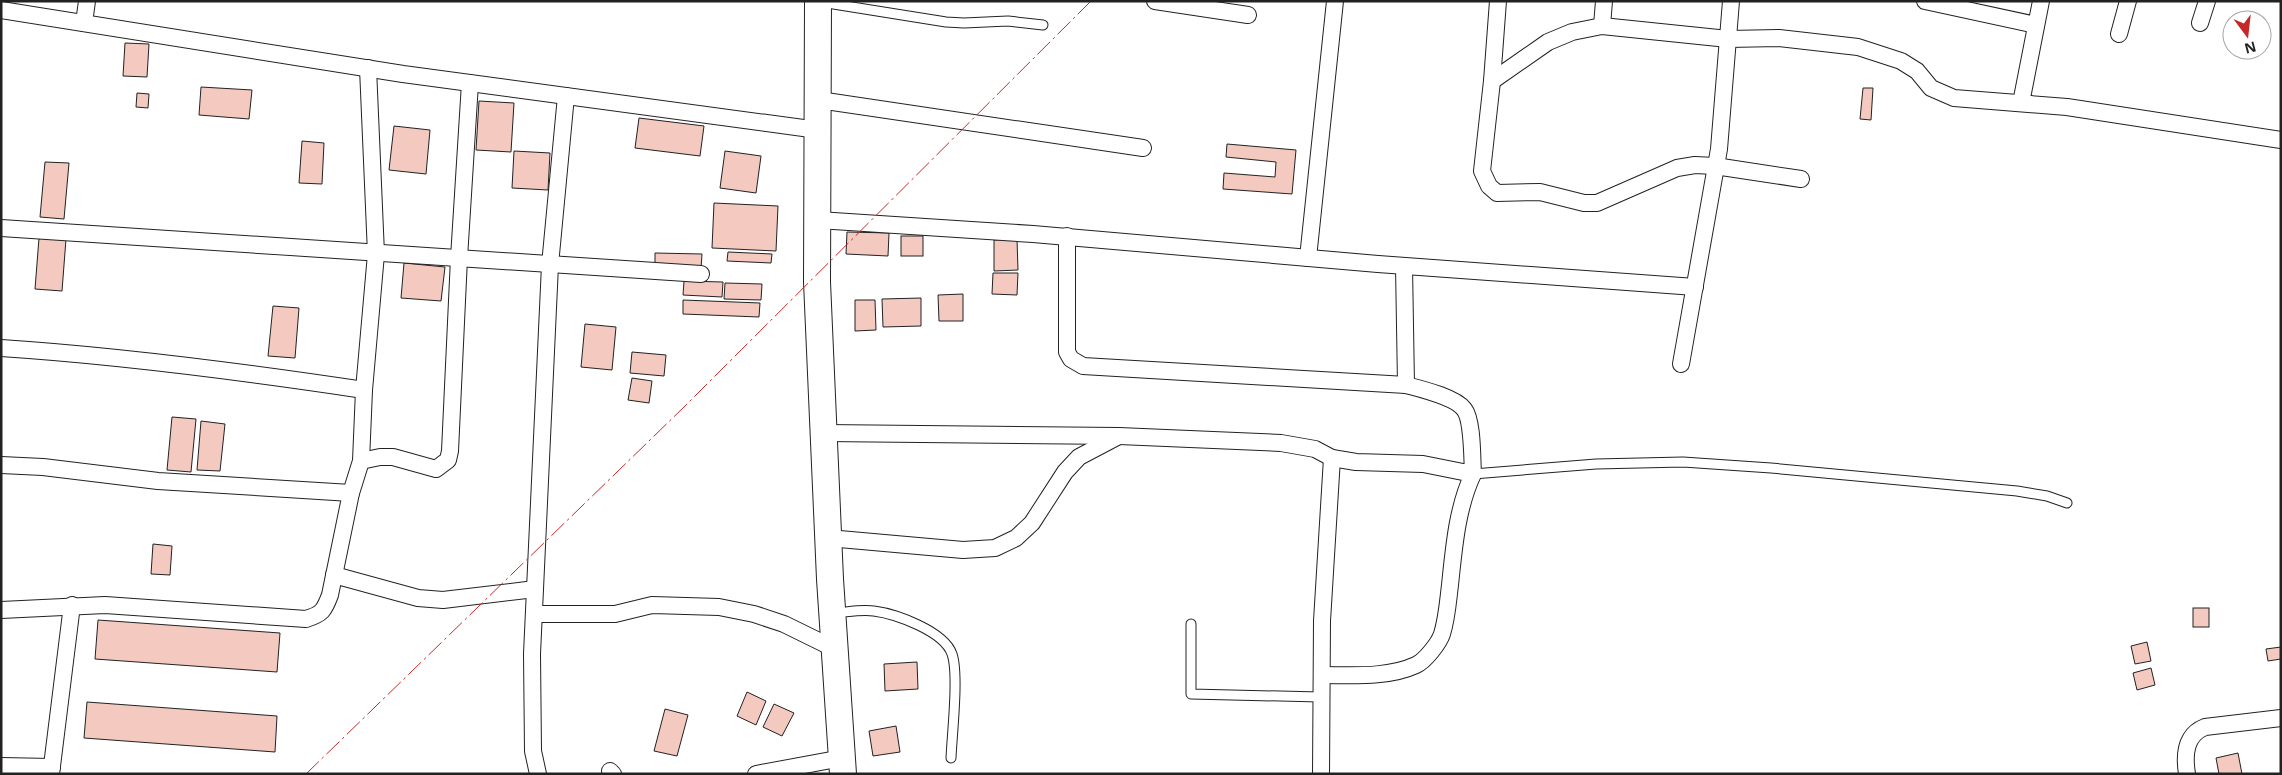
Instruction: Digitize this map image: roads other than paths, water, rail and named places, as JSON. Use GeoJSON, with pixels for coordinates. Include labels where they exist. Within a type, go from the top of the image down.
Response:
{"type":"FeatureCollection","features":[{"type":"Feature","properties":{"kind":"main road"},"geometry":{"type":"LineString","coordinates":[[818,1],[817,282],[832,613],[843,766]]}},
{"type":"Feature","properties":{"kind":"street"},"geometry":{"type":"LineString","coordinates":[[84,23],[87,1]]}},
{"type":"Feature","properties":{"kind":"street"},"geometry":{"type":"LineString","coordinates":[[1155,1],[1248,15]]}},
{"type":"Feature","properties":{"kind":"street"},"geometry":{"type":"LineString","coordinates":[[1308,258],[1335,1]]}},
{"type":"Feature","properties":{"kind":"street"},"geometry":{"type":"LineString","coordinates":[[1498,1],[1492,81],[1482,171],[1489,186],[1497,193],[1540,192],[1584,203],[1597,203],[1677,168],[1695,165],[1716,166],[1801,179]]}},
{"type":"Feature","properties":{"kind":"street"},"geometry":{"type":"LineString","coordinates":[[1602,26],[1604,1]]}},
{"type":"Feature","properties":{"kind":"street"},"geometry":{"type":"LineString","coordinates":[[1680,364],[1716,166],[1731,1]]}},
{"type":"Feature","properties":{"kind":"street"},"geometry":{"type":"LineString","coordinates":[[1925,1],[2036,25]]}},
{"type":"Feature","properties":{"kind":"street"},"geometry":{"type":"LineString","coordinates":[[2021,103],[2041,1]]}},
{"type":"Feature","properties":{"kind":"street"},"geometry":{"type":"LineString","coordinates":[[2119,34],[2128,1]]}},
{"type":"Feature","properties":{"kind":"street"},"geometry":{"type":"LineString","coordinates":[[2200,23],[2207,1]]}},
{"type":"Feature","properties":{"kind":"street"},"geometry":{"type":"LineString","coordinates":[[1,10],[470,83],[818,130]]}},
{"type":"Feature","properties":{"kind":"street"},"geometry":{"type":"LineString","coordinates":[[1492,81],[1548,42],[1572,32],[1602,26],[1728,39],[1779,38],[1858,47],[1900,61],[1917,71],[1931,88],[1954,98],[2067,107],[2281,140]]}},
{"type":"Feature","properties":{"kind":"street"},"geometry":{"type":"LineString","coordinates":[[1,610],[72,605],[130,606],[306,618],[319,615],[325,607],[334,575],[351,493],[361,461],[364,390],[376,254],[368,68]]}},
{"type":"Feature","properties":{"kind":"street"},"geometry":{"type":"LineString","coordinates":[[361,461],[380,457],[393,458],[436,469],[448,460],[470,83]]}},
{"type":"Feature","properties":{"kind":"street"},"geometry":{"type":"LineString","coordinates":[[538,774],[533,751],[535,589],[550,265],[566,96]]}},
{"type":"Feature","properties":{"kind":"street"},"geometry":{"type":"LineString","coordinates":[[819,100],[1143,148]]}},
{"type":"Feature","properties":{"kind":"street"},"geometry":{"type":"LineString","coordinates":[[818,220],[1067,236],[1404,266],[1695,287]]}},
{"type":"Feature","properties":{"kind":"street"},"geometry":{"type":"LineString","coordinates":[[1,228],[701,274]]}},
{"type":"Feature","properties":{"kind":"street"},"geometry":{"type":"LineString","coordinates":[[1067,236],[1067,352],[1071,359],[1082,366],[1406,385],[1431,392],[1463,407],[1468,417],[1473,474],[1464,494],[1457,524],[1442,635],[1417,665],[1395,672],[1359,676],[1322,675]]}},
{"type":"Feature","properties":{"kind":"street"},"geometry":{"type":"LineString","coordinates":[[1404,266],[1406,385]]}},
{"type":"Feature","properties":{"kind":"street"},"geometry":{"type":"LineString","coordinates":[[1,348],[62,352],[247,372],[364,390]]}},
{"type":"Feature","properties":{"kind":"street"},"geometry":{"type":"LineString","coordinates":[[824,434],[1119,436],[1281,443],[1315,449],[1332,458],[1356,462],[1423,464],[1473,474]]}},
{"type":"Feature","properties":{"kind":"street"},"geometry":{"type":"LineString","coordinates":[[828,538],[963,550],[995,548],[1016,538],[1032,523],[1065,472],[1079,457],[1119,436]]}},
{"type":"Feature","properties":{"kind":"street"},"geometry":{"type":"LineString","coordinates":[[1321,774],[1320,696],[1322,621],[1332,458]]}},
{"type":"Feature","properties":{"kind":"street"},"geometry":{"type":"LineString","coordinates":[[1,465],[44,467],[158,482],[351,493]]}},
{"type":"Feature","properties":{"kind":"street"},"geometry":{"type":"LineString","coordinates":[[334,575],[418,598],[443,600],[535,589]]}},
{"type":"Feature","properties":{"kind":"street"},"geometry":{"type":"LineString","coordinates":[[1,766],[52,770],[72,605]]}},
{"type":"Feature","properties":{"kind":"street"},"geometry":{"type":"LineString","coordinates":[[534,614],[615,614],[652,605],[719,607],[754,614],[784,624],[835,649]]}},
{"type":"Feature","properties":{"kind":"street"},"geometry":{"type":"LineString","coordinates":[[2187,774],[2186,748],[2196,730],[2205,727],[2281,718]]}},
{"type":"Feature","properties":{"kind":"street"},"geometry":{"type":"LineString","coordinates":[[756,774],[843,766]]}},
{"type":"Feature","properties":{"kind":"lane"},"geometry":{"type":"LineString","coordinates":[[818,1],[964,24],[1008,21],[1043,25]]}},
{"type":"Feature","properties":{"kind":"lane"},"geometry":{"type":"LineString","coordinates":[[1473,474],[1641,462],[1701,463],[2017,491],[2047,496],[2067,503]]}},
{"type":"Feature","properties":{"kind":"lane"},"geometry":{"type":"LineString","coordinates":[[832,613],[874,611],[901,618],[929,630],[943,642],[952,654],[955,672],[951,758]]}},
{"type":"Feature","properties":{"kind":"lane"},"geometry":{"type":"LineString","coordinates":[[1191,624],[1192,694],[1320,696]]}}]}
